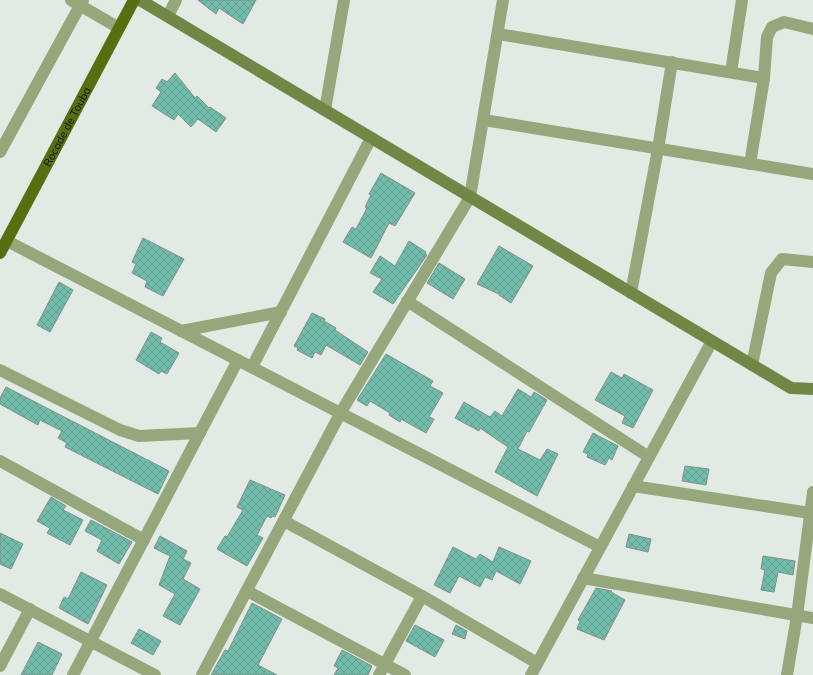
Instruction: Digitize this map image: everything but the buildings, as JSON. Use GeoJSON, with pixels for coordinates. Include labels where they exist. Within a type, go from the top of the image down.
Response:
{"type":"FeatureCollection","features":[{"type":"Feature","properties":{"kind":"main road","name":"Rocade de Touba"},"geometry":{"type":"LineString","coordinates":[[0,253],[134,0]]}},
{"type":"Feature","properties":{"kind":"main road"},"geometry":{"type":"LineString","coordinates":[[140,0],[791,388],[813,390]]}},
{"type":"Feature","properties":{"kind":"street"},"geometry":{"type":"LineString","coordinates":[[168,16],[176,0]]}},
{"type":"Feature","properties":{"kind":"street"},"geometry":{"type":"LineString","coordinates":[[325,110],[344,0]]}},
{"type":"Feature","properties":{"kind":"street"},"geometry":{"type":"LineString","coordinates":[[202,675],[341,412],[470,197],[503,0]]}},
{"type":"Feature","properties":{"kind":"street"},"geometry":{"type":"LineString","coordinates":[[731,72],[742,0]]}},
{"type":"Feature","properties":{"kind":"street"},"geometry":{"type":"LineString","coordinates":[[0,152],[78,2],[119,28]]}},
{"type":"Feature","properties":{"kind":"street"},"geometry":{"type":"LineString","coordinates":[[750,164],[764,78],[767,37],[772,27],[784,22],[813,29]]}},
{"type":"Feature","properties":{"kind":"street"},"geometry":{"type":"LineString","coordinates":[[498,34],[764,78]]}},
{"type":"Feature","properties":{"kind":"street"},"geometry":{"type":"LineString","coordinates":[[631,293],[658,149],[672,62]]}},
{"type":"Feature","properties":{"kind":"street"},"geometry":{"type":"LineString","coordinates":[[484,120],[813,174]]}},
{"type":"Feature","properties":{"kind":"street"},"geometry":{"type":"LineString","coordinates":[[252,367],[371,138]]}},
{"type":"Feature","properties":{"kind":"street"},"geometry":{"type":"LineString","coordinates":[[7,241],[341,412],[600,547]]}},
{"type":"Feature","properties":{"kind":"street"},"geometry":{"type":"LineString","coordinates":[[752,365],[771,273],[782,259],[813,262]]}},
{"type":"Feature","properties":{"kind":"street"},"geometry":{"type":"LineString","coordinates":[[407,301],[649,457]]}},
{"type":"Feature","properties":{"kind":"street"},"geometry":{"type":"LineString","coordinates":[[181,331],[281,312]]}},
{"type":"Feature","properties":{"kind":"street"},"geometry":{"type":"LineString","coordinates":[[531,675],[712,341]]}},
{"type":"Feature","properties":{"kind":"street"},"geometry":{"type":"LineString","coordinates":[[73,675],[238,360]]}},
{"type":"Feature","properties":{"kind":"street"},"geometry":{"type":"LineString","coordinates":[[0,370],[120,430],[139,436],[200,433]]}},
{"type":"Feature","properties":{"kind":"street"},"geometry":{"type":"LineString","coordinates":[[0,461],[144,540]]}},
{"type":"Feature","properties":{"kind":"street"},"geometry":{"type":"LineString","coordinates":[[633,486],[810,513]]}},
{"type":"Feature","properties":{"kind":"street"},"geometry":{"type":"LineString","coordinates":[[787,675],[797,616],[813,492]]}},
{"type":"Feature","properties":{"kind":"street"},"geometry":{"type":"LineString","coordinates":[[284,521],[422,596],[537,663]]}},
{"type":"Feature","properties":{"kind":"street"},"geometry":{"type":"LineString","coordinates":[[583,578],[813,618]]}},
{"type":"Feature","properties":{"kind":"street"},"geometry":{"type":"LineString","coordinates":[[247,591],[382,670],[405,675]]}},
{"type":"Feature","properties":{"kind":"street"},"geometry":{"type":"LineString","coordinates":[[0,594],[155,675]]}},
{"type":"Feature","properties":{"kind":"street"},"geometry":{"type":"LineString","coordinates":[[382,670],[422,596]]}},
{"type":"Feature","properties":{"kind":"street"},"geometry":{"type":"LineString","coordinates":[[0,666],[30,609]]}}]}
